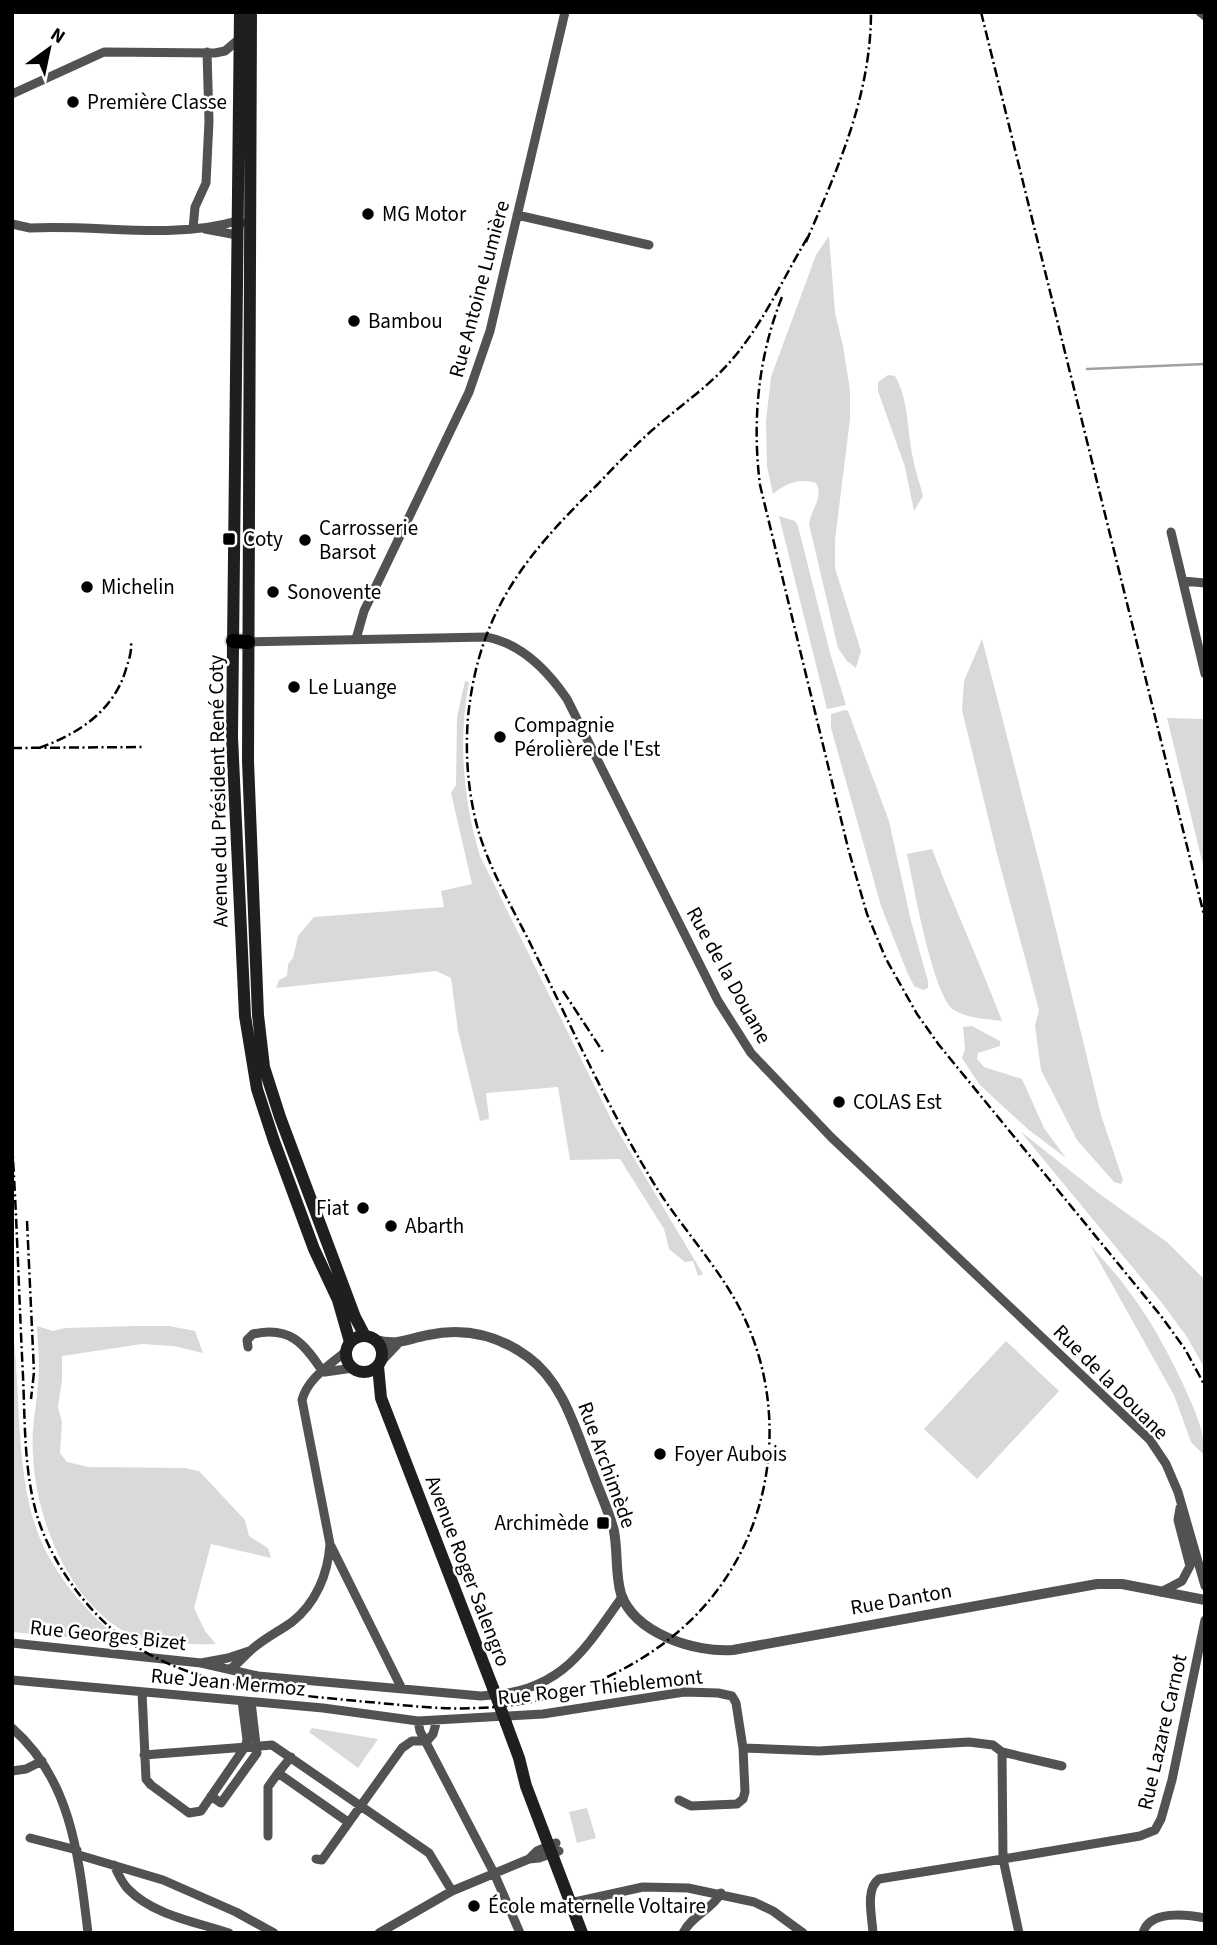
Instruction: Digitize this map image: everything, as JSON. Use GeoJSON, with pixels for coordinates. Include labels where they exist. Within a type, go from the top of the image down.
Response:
{"type":"FeatureCollection","features":[{"type":"Feature","properties":{"kind":"main road","name":"Avenue du Président René Coty"},"geometry":{"type":"LineString","coordinates":[[240,12],[237,235],[241,641],[258,1015],[264,1066],[280,1117],[355,1317],[371,1338]]}},
{"type":"Feature","properties":{"kind":"main road","name":"Avenue du Président René Coty"},"geometry":{"type":"LineString","coordinates":[[251,12],[250,265],[241,641],[232,737],[243,983],[251,1060],[274,1141],[314,1249],[338,1300],[348,1347]]}},
{"type":"Feature","properties":{"kind":"main road"},"geometry":{"type":"LineString","coordinates":[[360,1336],[371,1338],[382,1350],[379,1363],[371,1371],[358,1370],[347,1361],[348,1347],[360,1336]]}},
{"type":"Feature","properties":{"kind":"main road","name":"Avenue Roger Salengro"},"geometry":{"type":"LineString","coordinates":[[379,1363],[381,1398],[493,1688],[519,1758],[526,1786],[554,1848],[574,1902],[582,1933]]}},
{"type":"Feature","properties":{"kind":"main road","name":"Avenue Roger Salengro"},"geometry":{"type":"LineString","coordinates":[[358,1370],[381,1398]]}},
{"type":"Feature","properties":{"kind":"main road","name":"Avenue Roger Salengro"},"geometry":{"type":"LineString","coordinates":[[574,1902],[590,1933]]}},
{"type":"Feature","properties":{"kind":"street","name":"Rue Antoine Lumière"},"geometry":{"type":"LineString","coordinates":[[356,639],[364,611],[480,365],[565,12]]}},
{"type":"Feature","properties":{"kind":"street"},"geometry":{"type":"LineString","coordinates":[[1200,12],[1205,16]]}},
{"type":"Feature","properties":{"kind":"street"},"geometry":{"type":"LineString","coordinates":[[12,94],[99,52],[225,51],[239,40]]}},
{"type":"Feature","properties":{"kind":"street"},"geometry":{"type":"LineString","coordinates":[[193,229],[195,207],[206,183],[209,121],[207,52]]}},
{"type":"Feature","properties":{"kind":"street"},"geometry":{"type":"LineString","coordinates":[[517,215],[649,245]]}},
{"type":"Feature","properties":{"kind":"street","name":"Avenue du Président René Coty"},"geometry":{"type":"LineString","coordinates":[[237,221],[244,224],[250,265]]}},
{"type":"Feature","properties":{"kind":"street"},"geometry":{"type":"LineString","coordinates":[[12,224],[30,228],[193,229],[237,221]]}},
{"type":"Feature","properties":{"kind":"street"},"geometry":{"type":"LineString","coordinates":[[204,228],[237,235]]}},
{"type":"Feature","properties":{"kind":"street"},"geometry":{"type":"LineString","coordinates":[[1171,532],[1205,674]]}},
{"type":"Feature","properties":{"kind":"street"},"geometry":{"type":"LineString","coordinates":[[1183,581],[1205,583]]}},
{"type":"Feature","properties":{"kind":"street","name":"Rue de la Douane"},"geometry":{"type":"LineString","coordinates":[[241,641],[493,638],[513,646],[546,671],[567,699],[718,1001],[751,1054],[831,1137],[1150,1440],[1166,1464],[1181,1503],[1205,1586]]}},
{"type":"Feature","properties":{"kind":"street"},"geometry":{"type":"LineString","coordinates":[[248,1347],[247,1340],[253,1334],[272,1331],[298,1340],[323,1372],[358,1370]]}},
{"type":"Feature","properties":{"kind":"street","name":"Rue Archimède"},"geometry":{"type":"LineString","coordinates":[[371,1338],[397,1344],[429,1335],[471,1333],[491,1336],[518,1350],[538,1365],[554,1384],[569,1413],[605,1505],[614,1531],[622,1597]]}},
{"type":"Feature","properties":{"kind":"street"},"geometry":{"type":"LineString","coordinates":[[379,1363],[397,1344]]}},
{"type":"Feature","properties":{"kind":"street","name":"Rue Georges Bizet"},"geometry":{"type":"LineString","coordinates":[[12,1643],[201,1663],[230,1670],[250,1651],[303,1611],[321,1585],[328,1568],[330,1544],[302,1400],[309,1383],[348,1347]]}},
{"type":"Feature","properties":{"kind":"street"},"geometry":{"type":"LineString","coordinates":[[313,1455],[325,1450]]}},
{"type":"Feature","properties":{"kind":"street","name":"Rue de la Douane"},"geometry":{"type":"LineString","coordinates":[[1160,1592],[1182,1581],[1190,1566],[1178,1520],[1181,1503]]}},
{"type":"Feature","properties":{"kind":"street"},"geometry":{"type":"LineString","coordinates":[[330,1544],[402,1689]]}},
{"type":"Feature","properties":{"kind":"street"},"geometry":{"type":"LineString","coordinates":[[321,1585],[336,1577],[348,1581]]}},
{"type":"Feature","properties":{"kind":"street","name":"Rue Danton"},"geometry":{"type":"LineString","coordinates":[[622,1597],[639,1619],[657,1632],[696,1649],[719,1651],[1097,1584],[1122,1584],[1205,1600]]}},
{"type":"Feature","properties":{"kind":"street"},"geometry":{"type":"LineString","coordinates":[[230,1670],[264,1676],[481,1696],[517,1692],[545,1683],[569,1665],[590,1643],[622,1597]]}},
{"type":"Feature","properties":{"kind":"street","name":"Rue Lazare Carnot"},"geometry":{"type":"LineString","coordinates":[[873,1933],[871,1890],[873,1883],[879,1879],[1140,1836],[1148,1834],[1159,1825],[1172,1780],[1205,1620]]}},
{"type":"Feature","properties":{"kind":"street"},"geometry":{"type":"LineString","coordinates":[[250,1651],[250,1668],[264,1676]]}},
{"type":"Feature","properties":{"kind":"street","name":"Rue Georges Bizet"},"geometry":{"type":"LineString","coordinates":[[201,1663],[250,1651]]}},
{"type":"Feature","properties":{"kind":"street","name":"Rue Jean Mermoz"},"geometry":{"type":"LineString","coordinates":[[12,1680],[246,1701],[418,1721]]}},
{"type":"Feature","properties":{"kind":"street"},"geometry":{"type":"LineString","coordinates":[[142,1692],[146,1779],[189,1813],[201,1811],[245,1747],[246,1701]]}},
{"type":"Feature","properties":{"kind":"street","name":"Rue Roger Thieblemont"},"geometry":{"type":"LineString","coordinates":[[418,1721],[543,1714],[684,1692],[732,1696],[736,1703],[743,1748],[743,1799],[737,1804],[691,1806],[679,1800]]}},
{"type":"Feature","properties":{"kind":"street"},"geometry":{"type":"LineString","coordinates":[[211,1796],[221,1803],[257,1753],[246,1701]]}},
{"type":"Feature","properties":{"kind":"street"},"geometry":{"type":"LineString","coordinates":[[316,1859],[321,1860],[408,1742],[427,1741],[438,1720]]}},
{"type":"Feature","properties":{"kind":"street"},"geometry":{"type":"LineString","coordinates":[[418,1721],[420,1731],[494,1873],[520,1933]]}},
{"type":"Feature","properties":{"kind":"street"},"geometry":{"type":"LineString","coordinates":[[12,1728],[24,1738],[56,1784],[68,1815],[78,1853],[88,1933]]}},
{"type":"Feature","properties":{"kind":"street"},"geometry":{"type":"LineString","coordinates":[[743,1748],[819,1751],[970,1742],[993,1745],[1002,1752],[1062,1766]]}},
{"type":"Feature","properties":{"kind":"street"},"geometry":{"type":"LineString","coordinates":[[144,1755],[272,1745],[429,1853],[452,1891]]}},
{"type":"Feature","properties":{"kind":"street"},"geometry":{"type":"LineString","coordinates":[[1002,1752],[1003,1859],[1019,1933]]}},
{"type":"Feature","properties":{"kind":"street"},"geometry":{"type":"LineString","coordinates":[[268,1836],[268,1787],[290,1757]]}},
{"type":"Feature","properties":{"kind":"street"},"geometry":{"type":"LineString","coordinates":[[12,1771],[26,1769],[41,1761]]}},
{"type":"Feature","properties":{"kind":"street"},"geometry":{"type":"LineString","coordinates":[[278,1773],[348,1822]]}},
{"type":"Feature","properties":{"kind":"street"},"geometry":{"type":"LineString","coordinates":[[30,1838],[163,1880],[236,1912],[274,1933]]}},
{"type":"Feature","properties":{"kind":"street"},"geometry":{"type":"LineString","coordinates":[[379,1933],[452,1891],[529,1859],[532,1854],[554,1848]]}},
{"type":"Feature","properties":{"kind":"street"},"geometry":{"type":"LineString","coordinates":[[114,1866],[129,1890],[149,1904],[229,1933]]}},
{"type":"Feature","properties":{"kind":"street"},"geometry":{"type":"LineString","coordinates":[[574,1902],[643,1887],[688,1888],[754,1902],[774,1911],[798,1931]]}},
{"type":"Feature","properties":{"kind":"street"},"geometry":{"type":"LineString","coordinates":[[683,1933],[689,1922],[715,1903],[721,1893]]}},
{"type":"Feature","properties":{"kind":"street"},"geometry":{"type":"LineString","coordinates":[[1143,1933],[1147,1923],[1153,1919],[1178,1915],[1205,1918]]}},
{"type":"Feature","properties":{"kind":"shaded area"},"geometry":{"type":"Polygon","coordinates":[[[829,236],[835,313],[850,390],[850,419],[835,540],[835,568],[861,651],[856,668],[838,648],[809,524],[819,494],[816,483],[793,482],[773,494],[767,466],[766,421],[771,377],[816,255],[829,236]]]}},
{"type":"Feature","properties":{"kind":"shaded area"},"geometry":{"type":"Polygon","coordinates":[[[888,375],[895,376],[903,395],[911,448],[923,496],[914,511],[905,467],[878,391],[878,382],[888,375]]]}},
{"type":"Feature","properties":{"kind":"shaded area"},"geometry":{"type":"Polygon","coordinates":[[[779,516],[795,521],[798,526],[846,705],[827,709],[779,516]]]}},
{"type":"Feature","properties":{"kind":"shaded area"},"geometry":{"type":"Polygon","coordinates":[[[982,639],[1101,1115],[1123,1180],[1121,1184],[1114,1182],[1077,1140],[1041,1070],[1035,1026],[1039,1010],[962,710],[964,681],[982,639]]]}},
{"type":"Feature","properties":{"kind":"shaded area"},"geometry":{"type":"Polygon","coordinates":[[[465,681],[469,682],[464,725],[464,769],[474,835],[480,856],[613,1123],[703,1274],[698,1276],[693,1261],[685,1262],[669,1249],[664,1229],[620,1159],[570,1160],[558,1087],[486,1093],[489,1119],[480,1121],[458,1031],[451,978],[436,971],[276,988],[279,980],[287,976],[288,964],[293,958],[298,936],[314,917],[444,907],[441,891],[472,884],[451,793],[456,785],[457,717],[465,681]]]}},
{"type":"Feature","properties":{"kind":"shaded area"},"geometry":{"type":"Polygon","coordinates":[[[848,711],[889,821],[911,921],[928,981],[928,988],[923,990],[914,986],[907,972],[881,906],[831,728],[831,714],[848,711]]]}},
{"type":"Feature","properties":{"kind":"shaded area"},"geometry":{"type":"Polygon","coordinates":[[[1167,718],[1205,719],[1204,869],[1167,718]]]}},
{"type":"Feature","properties":{"kind":"shaded area"},"geometry":{"type":"Polygon","coordinates":[[[932,849],[1002,1021],[959,1013],[946,1001],[939,984],[925,938],[907,854],[932,849]]]}},
{"type":"Feature","properties":{"kind":"shaded area"},"geometry":{"type":"Polygon","coordinates":[[[972,1026],[1000,1041],[1000,1046],[978,1053],[977,1059],[984,1067],[1022,1079],[1044,1128],[1066,1158],[1029,1130],[979,1084],[962,1058],[965,1049],[963,1027],[972,1026]]]}},
{"type":"Feature","properties":{"kind":"shaded area"},"geometry":{"type":"Polygon","coordinates":[[[1020,1131],[1101,1195],[1167,1242],[1205,1280],[1205,1369],[1187,1337],[1162,1303],[1020,1131]]]}},
{"type":"Feature","properties":{"kind":"shaded area"},"geometry":{"type":"Polygon","coordinates":[[[1090,1245],[1131,1294],[1163,1345],[1198,1419],[1205,1456],[1191,1442],[1174,1395],[1090,1245]]]}},
{"type":"Feature","properties":{"kind":"shaded area"},"geometry":{"type":"Polygon","coordinates":[[[37,1326],[53,1331],[65,1328],[169,1326],[195,1331],[203,1353],[174,1346],[142,1344],[62,1356],[58,1407],[62,1422],[60,1453],[67,1462],[88,1467],[185,1468],[199,1471],[245,1520],[249,1536],[268,1548],[271,1558],[211,1544],[194,1608],[205,1631],[216,1644],[165,1642],[127,1633],[99,1612],[82,1594],[68,1573],[47,1526],[35,1477],[33,1437],[39,1378],[37,1326]]]}},
{"type":"Feature","properties":{"kind":"shaded area"},"geometry":{"type":"Polygon","coordinates":[[[13,1331],[20,1440],[33,1520],[49,1558],[67,1585],[99,1621],[123,1642],[12,1632],[13,1331]]]}},
{"type":"Feature","properties":{"kind":"shaded area"},"geometry":{"type":"Polygon","coordinates":[[[1006,1341],[1059,1391],[977,1479],[924,1429],[1006,1341]]]}},
{"type":"Feature","properties":{"kind":"shaded area"},"geometry":{"type":"Polygon","coordinates":[[[312,1728],[378,1739],[358,1768],[309,1732],[312,1728]]]}},
{"type":"Feature","properties":{"kind":"shaded area"},"geometry":{"type":"Polygon","coordinates":[[[587,1808],[596,1838],[577,1843],[569,1812],[587,1808]]]}},
{"type":"Feature","properties":{"kind":"waterway"},"geometry":{"type":"LineString","coordinates":[[1087,369],[1205,364]]}},
{"type":"Feature","properties":{"kind":"railway"},"geometry":{"type":"LineString","coordinates":[[806,242],[841,159],[859,102],[870,43],[871,12]]}},
{"type":"Feature","properties":{"kind":"railway"},"geometry":{"type":"LineString","coordinates":[[981,12],[1205,919]]}},
{"type":"Feature","properties":{"kind":"railway"},"geometry":{"type":"LineString","coordinates":[[12,1143],[26,1444],[32,1495],[53,1555],[70,1581],[99,1617],[127,1640],[157,1659],[190,1672],[260,1690],[409,1706],[477,1708],[538,1700],[597,1681],[652,1652],[699,1612],[725,1579],[745,1544],[759,1506],[767,1466],[769,1425],[766,1385],[755,1345],[739,1307],[663,1198],[621,1126],[495,874],[482,842],[471,799],[467,759],[468,717],[483,646],[495,616],[528,561],[572,510],[634,447],[729,363],[762,317],[809,235]]}},
{"type":"Feature","properties":{"kind":"railway"},"geometry":{"type":"LineString","coordinates":[[782,297],[767,343],[759,390],[757,437],[760,485],[848,848],[867,914],[886,959],[917,1014],[939,1045],[1161,1316],[1185,1349],[1205,1386]]}},
{"type":"Feature","properties":{"kind":"railway"},"geometry":{"type":"LineString","coordinates":[[39,748],[81,728],[103,709],[120,684],[129,659],[131,642]]}},
{"type":"Feature","properties":{"kind":"railway"},"geometry":{"type":"LineString","coordinates":[[12,748],[144,747]]}},
{"type":"Feature","properties":{"kind":"railway"},"geometry":{"type":"LineString","coordinates":[[563,991],[603,1052]]}},
{"type":"Feature","properties":{"kind":"railway"},"geometry":{"type":"LineString","coordinates":[[27,1221],[34,1372],[31,1399]]}},
{"type":"Feature","properties":{"kind":"place","name":"Première Classe"},"geometry":{"type":"Point","coordinates":[73,102]}},
{"type":"Feature","properties":{"kind":"place","name":"MG Motor"},"geometry":{"type":"Point","coordinates":[368,214]}},
{"type":"Feature","properties":{"kind":"place","name":"Bambou"},"geometry":{"type":"Point","coordinates":[354,321]}},
{"type":"Feature","properties":{"kind":"place","name":"Coty"},"geometry":{"type":"Point","coordinates":[229,539]}},
{"type":"Feature","properties":{"kind":"place","name":"Carrosserie Barsot"},"geometry":{"type":"Point","coordinates":[305,540]}},
{"type":"Feature","properties":{"kind":"place","name":"Michelin"},"geometry":{"type":"Point","coordinates":[87,587]}},
{"type":"Feature","properties":{"kind":"place","name":"Sonovente"},"geometry":{"type":"Point","coordinates":[273,592]}},
{"type":"Feature","properties":{"kind":"place","name":"Le Luange"},"geometry":{"type":"Point","coordinates":[294,687]}},
{"type":"Feature","properties":{"kind":"place","name":"Compagnie Pérolière de l'Est"},"geometry":{"type":"Point","coordinates":[500,737]}},
{"type":"Feature","properties":{"kind":"place","name":"COLAS Est"},"geometry":{"type":"Point","coordinates":[839,1102]}},
{"type":"Feature","properties":{"kind":"place","name":"Fiat"},"geometry":{"type":"Point","coordinates":[363,1208]}},
{"type":"Feature","properties":{"kind":"place","name":"Abarth"},"geometry":{"type":"Point","coordinates":[391,1226]}},
{"type":"Feature","properties":{"kind":"place","name":"Foyer Aubois"},"geometry":{"type":"Point","coordinates":[660,1454]}},
{"type":"Feature","properties":{"kind":"place","name":"Archimède"},"geometry":{"type":"Point","coordinates":[603,1523]}},
{"type":"Feature","properties":{"kind":"place","name":"École maternelle Voltaire"},"geometry":{"type":"Point","coordinates":[474,1906]}}]}
